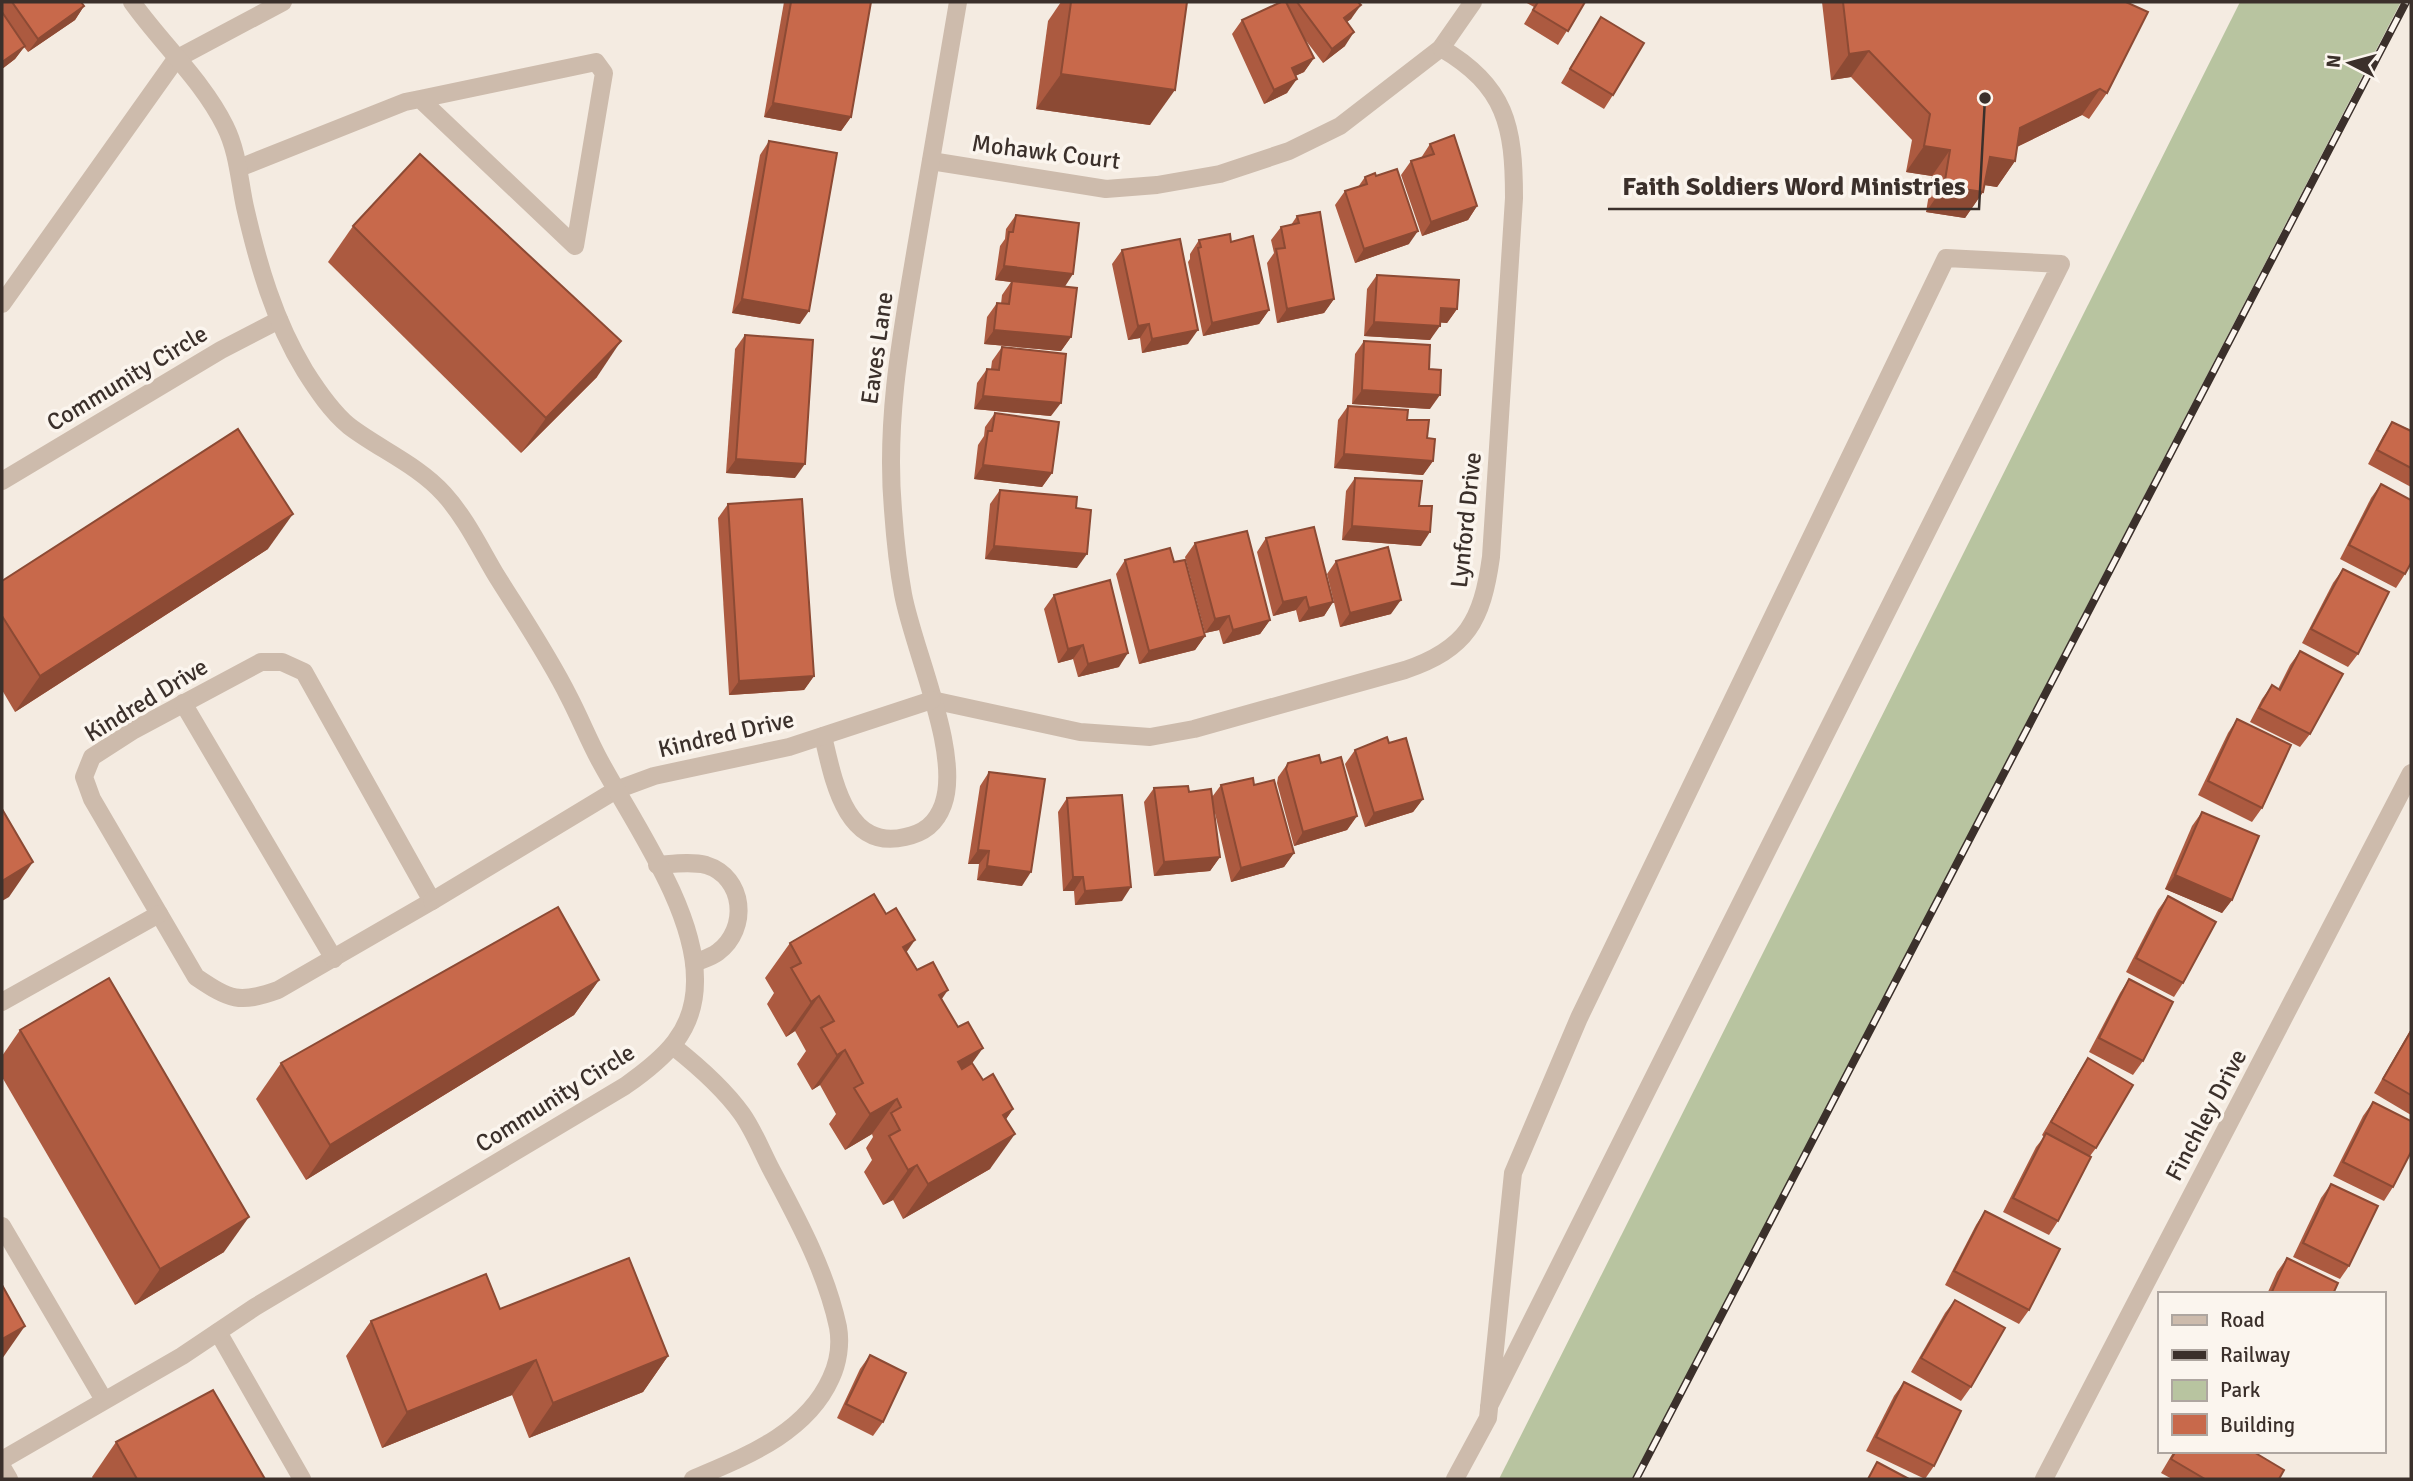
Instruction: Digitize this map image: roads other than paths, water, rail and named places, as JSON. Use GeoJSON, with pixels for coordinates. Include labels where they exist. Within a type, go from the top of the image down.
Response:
{"type":"FeatureCollection","features":[{"type":"Feature","properties":{"kind":"street","name":"Community Circle"},"geometry":{"type":"LineString","coordinates":[[2,1460],[625,1086],[658,1063],[674,1047],[685,1029],[693,1007],[694,963],[691,942],[657,865],[568,695],[472,535],[444,494],[422,474],[347,425],[303,368],[279,320],[260,272],[239,168],[225,125],[132,2]]}},
{"type":"Feature","properties":{"kind":"street"},"geometry":{"type":"LineString","coordinates":[[2,304],[176,59],[284,2]]}},
{"type":"Feature","properties":{"kind":"street","name":"Eaves Lane"},"geometry":{"type":"LineString","coordinates":[[823,736],[836,788],[852,820],[872,837],[898,839],[918,834],[934,823],[944,803],[947,775],[932,699],[903,596],[892,509],[890,440],[897,360],[958,2]]}},
{"type":"Feature","properties":{"kind":"street","name":"Mohawk Court"},"geometry":{"type":"LineString","coordinates":[[931,160],[1106,189],[1157,185],[1220,174],[1289,151],[1340,126],[1441,48],[1473,2]]}},
{"type":"Feature","properties":{"kind":"street","name":"Lynford Drive"},"geometry":{"type":"LineString","coordinates":[[932,699],[1080,732],[1150,737],[1194,729],[1405,670],[1437,659],[1465,634],[1478,612],[1487,586],[1491,557],[1514,198],[1514,152],[1506,115],[1488,83],[1470,65],[1441,48]]}},
{"type":"Feature","properties":{"kind":"street"},"geometry":{"type":"LineString","coordinates":[[239,168],[420,99],[596,62],[604,73],[575,246],[420,99]]}},
{"type":"Feature","properties":{"kind":"street"},"geometry":{"type":"LineString","coordinates":[[1455,1479],[1488,1418],[1489,1406],[1513,1173],[1579,1018],[1946,258],[2061,264],[1489,1406]]}},
{"type":"Feature","properties":{"kind":"street","name":"Community Circle"},"geometry":{"type":"LineString","coordinates":[[2,481],[222,350],[279,320]]}},
{"type":"Feature","properties":{"kind":"street","name":"Kindred Drive"},"geometry":{"type":"LineString","coordinates":[[432,901],[304,671],[282,662],[261,662],[183,703],[92,757],[84,778],[90,795],[196,977],[223,996],[251,1000],[278,990],[334,959],[432,901],[616,790],[654,776],[789,747],[932,699]]}},
{"type":"Feature","properties":{"kind":"street"},"geometry":{"type":"LineString","coordinates":[[183,703],[334,959]]}},
{"type":"Feature","properties":{"kind":"street","name":"Finchley Drive"},"geometry":{"type":"LineString","coordinates":[[2043,1479],[2411,773]]}},
{"type":"Feature","properties":{"kind":"street"},"geometry":{"type":"LineString","coordinates":[[657,865],[706,865],[721,873],[737,891],[740,912],[733,936],[718,953],[694,963]]}},
{"type":"Feature","properties":{"kind":"street"},"geometry":{"type":"LineString","coordinates":[[2,1002],[159,915]]}},
{"type":"Feature","properties":{"kind":"street"},"geometry":{"type":"LineString","coordinates":[[674,1047],[696,1065],[742,1114],[809,1241],[838,1328],[838,1356],[831,1380],[813,1405],[787,1431],[756,1452],[693,1479]]}},
{"type":"Feature","properties":{"kind":"street"},"geometry":{"type":"LineString","coordinates":[[2,1226],[104,1400]]}},
{"type":"Feature","properties":{"kind":"street"},"geometry":{"type":"LineString","coordinates":[[219,1332],[302,1479]]}},
{"type":"Feature","properties":{"kind":"street"},"geometry":{"type":"LineString","coordinates":[[2,1467],[9,1479]]}},
{"type":"Feature","properties":{"kind":"railway"},"geometry":{"type":"LineString","coordinates":[[1636,1479],[2406,2]]}},
{"type":"Feature","properties":{"kind":"place","name":"Faith Soldiers Word Ministries"},"geometry":{"type":"Point","coordinates":[1985,98]}}]}
